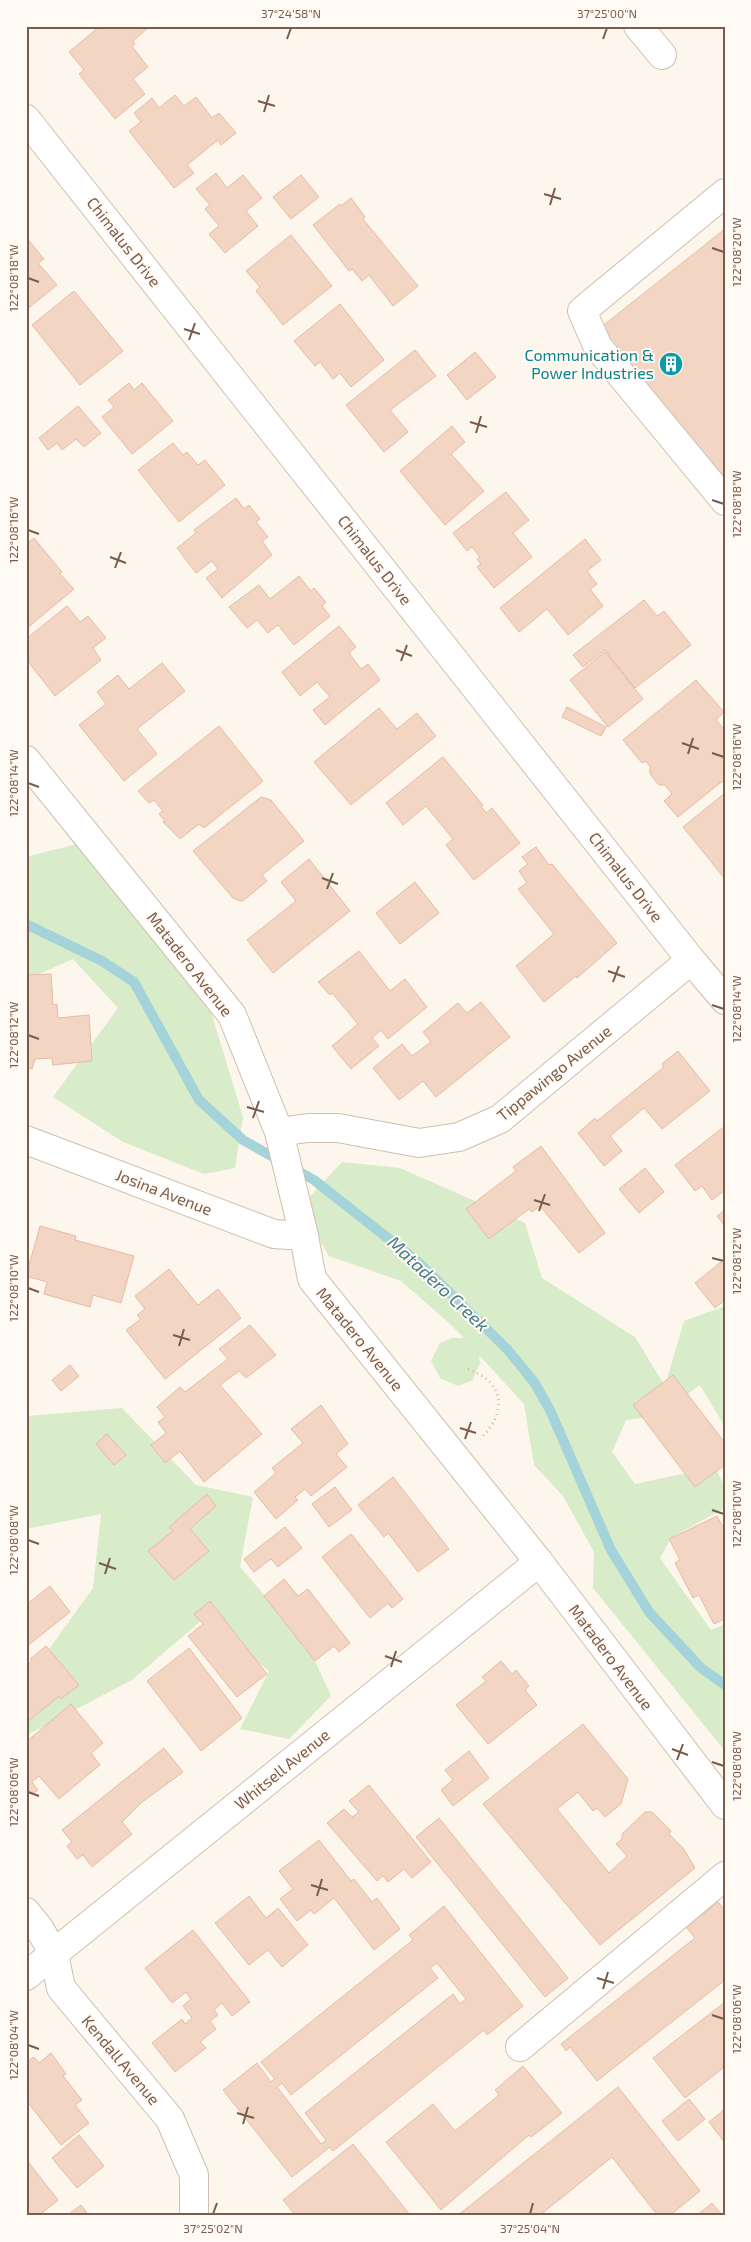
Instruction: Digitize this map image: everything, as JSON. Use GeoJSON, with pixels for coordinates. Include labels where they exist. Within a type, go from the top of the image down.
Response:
{"type":"FeatureCollection","features":[{"type":"Feature","properties":{"kind":"street"},"geometry":{"type":"LineString","coordinates":[[638,26],[662,55]]}},
{"type":"Feature","properties":{"kind":"street","name":"Chimalus Drive"},"geometry":{"type":"LineString","coordinates":[[26,119],[691,960],[725,1000]]}},
{"type":"Feature","properties":{"kind":"street"},"geometry":{"type":"LineString","coordinates":[[725,192],[582,311],[598,347],[725,502]]}},
{"type":"Feature","properties":{"kind":"street","name":"Matadero Avenue"},"geometry":{"type":"LineString","coordinates":[[26,760],[232,1015],[281,1138],[312,1279],[539,1562],[725,1805]]}},
{"type":"Feature","properties":{"kind":"street","name":"Tippawingo Avenue"},"geometry":{"type":"LineString","coordinates":[[281,1138],[308,1128],[338,1128],[419,1143],[459,1137],[500,1119],[691,960]]}},
{"type":"Feature","properties":{"kind":"street","name":"Josina Avenue"},"geometry":{"type":"LineString","coordinates":[[26,1140],[274,1234],[304,1236]]}},
{"type":"Feature","properties":{"kind":"street","name":"Whitsell Avenue"},"geometry":{"type":"LineString","coordinates":[[26,1976],[539,1562]]}},
{"type":"Feature","properties":{"kind":"street"},"geometry":{"type":"LineString","coordinates":[[520,2047],[725,1876]]}},
{"type":"Feature","properties":{"kind":"street","name":"Kendall Avenue"},"geometry":{"type":"LineString","coordinates":[[26,1912],[39,1928],[54,1954],[61,1988],[170,2119],[194,2175],[194,2216]]}},
{"type":"Feature","properties":{"kind":"path"},"geometry":{"type":"LineString","coordinates":[[457,1459],[491,1428],[499,1409],[497,1392],[487,1378],[468,1369]]}},
{"type":"Feature","properties":{"kind":"green space"},"geometry":{"type":"Polygon","coordinates":[[[77,844],[209,1005],[243,1117],[235,1168],[204,1174],[123,1142],[53,1097],[118,1008],[73,959],[26,980],[26,857],[77,844]]]}},
{"type":"Feature","properties":{"kind":"green space"},"geometry":{"type":"Polygon","coordinates":[[[342,1162],[400,1168],[525,1223],[542,1278],[635,1337],[665,1386],[684,1321],[725,1306],[725,1427],[700,1385],[657,1416],[626,1420],[612,1452],[635,1484],[715,1467],[725,1487],[725,1508],[672,1537],[660,1558],[711,1630],[725,1624],[725,1751],[593,1588],[594,1552],[563,1496],[534,1465],[524,1404],[479,1355],[480,1363],[473,1380],[458,1386],[440,1378],[431,1361],[440,1343],[452,1338],[464,1338],[401,1281],[329,1256],[300,1207],[342,1162]]]}},
{"type":"Feature","properties":{"kind":"green space"},"geometry":{"type":"Polygon","coordinates":[[[122,1408],[196,1485],[253,1497],[240,1567],[308,1646],[331,1696],[289,1739],[240,1729],[269,1671],[202,1620],[132,1680],[27,1735],[26,1681],[93,1588],[101,1514],[26,1529],[26,1416],[122,1408]]]}},
{"type":"Feature","properties":{"kind":"building"},"geometry":{"type":"Polygon","coordinates":[[[100,26],[150,26],[133,41],[135,44],[132,46],[148,67],[133,79],[145,94],[115,119],[79,74],[84,70],[69,52],[100,26]]]}},
{"type":"Feature","properties":{"kind":"building"},"geometry":{"type":"Polygon","coordinates":[[[175,95],[184,106],[196,97],[212,118],[219,113],[236,133],[221,145],[218,140],[187,165],[194,173],[174,188],[129,131],[141,122],[134,113],[152,98],[159,108],[175,95]]]}},
{"type":"Feature","properties":{"kind":"building"},"geometry":{"type":"Polygon","coordinates":[[[216,173],[227,188],[243,175],[262,198],[246,211],[258,226],[225,253],[209,234],[219,226],[205,209],[210,205],[196,189],[216,173]]]}},
{"type":"Feature","properties":{"kind":"building"},"geometry":{"type":"Polygon","coordinates":[[[301,175],[319,197],[291,219],[273,197],[301,175]]]}},
{"type":"Feature","properties":{"kind":"building"},"geometry":{"type":"Polygon","coordinates":[[[351,198],[365,217],[363,219],[418,286],[393,306],[369,275],[362,281],[352,269],[349,271],[313,225],[351,198]]]}},
{"type":"Feature","properties":{"kind":"building","name":"Communication & Power Industries"},"geometry":{"type":"Polygon","coordinates":[[[725,229],[725,486],[600,328],[725,229]]]}},
{"type":"Feature","properties":{"kind":"building"},"geometry":{"type":"Polygon","coordinates":[[[291,235],[332,286],[283,325],[256,291],[260,287],[246,271],[291,235]]]}},
{"type":"Feature","properties":{"kind":"building"},"geometry":{"type":"Polygon","coordinates":[[[26,237],[44,259],[38,263],[57,285],[26,310],[26,237]]]}},
{"type":"Feature","properties":{"kind":"building"},"geometry":{"type":"Polygon","coordinates":[[[74,291],[123,351],[80,385],[32,325],[74,291]]]}},
{"type":"Feature","properties":{"kind":"building"},"geometry":{"type":"Polygon","coordinates":[[[340,304],[384,360],[351,387],[340,373],[333,379],[320,362],[315,366],[294,341],[340,304]]]}},
{"type":"Feature","properties":{"kind":"building"},"geometry":{"type":"Polygon","coordinates":[[[415,350],[436,376],[390,410],[408,432],[384,452],[346,405],[415,350]]]}},
{"type":"Feature","properties":{"kind":"building"},"geometry":{"type":"Polygon","coordinates":[[[475,352],[496,377],[467,400],[447,375],[475,352]]]}},
{"type":"Feature","properties":{"kind":"building"},"geometry":{"type":"Polygon","coordinates":[[[129,383],[134,390],[142,383],[173,421],[132,454],[102,417],[114,407],[108,400],[129,383]]]}},
{"type":"Feature","properties":{"kind":"building"},"geometry":{"type":"Polygon","coordinates":[[[78,406],[101,433],[84,447],[76,439],[62,450],[57,443],[48,450],[39,438],[78,406]]]}},
{"type":"Feature","properties":{"kind":"building"},"geometry":{"type":"Polygon","coordinates":[[[452,426],[465,442],[451,454],[484,491],[445,525],[400,471],[452,426]]]}},
{"type":"Feature","properties":{"kind":"building"},"geometry":{"type":"Polygon","coordinates":[[[173,443],[183,455],[187,452],[198,465],[205,460],[225,485],[179,522],[138,470],[173,443]]]}},
{"type":"Feature","properties":{"kind":"building"},"geometry":{"type":"Polygon","coordinates":[[[506,492],[529,520],[513,533],[532,557],[494,588],[477,567],[481,564],[477,559],[480,557],[472,547],[467,551],[453,533],[506,492]]]}},
{"type":"Feature","properties":{"kind":"building"},"geometry":{"type":"Polygon","coordinates":[[[236,498],[244,509],[249,505],[260,519],[256,522],[268,537],[262,541],[272,555],[222,598],[206,578],[218,569],[212,561],[196,573],[177,548],[196,533],[194,530],[236,498]]]}},
{"type":"Feature","properties":{"kind":"building"},"geometry":{"type":"Polygon","coordinates":[[[34,538],[62,572],[60,574],[74,589],[26,629],[26,544],[34,538]]]}},
{"type":"Feature","properties":{"kind":"building"},"geometry":{"type":"Polygon","coordinates":[[[585,539],[601,560],[587,571],[597,584],[590,589],[603,606],[568,635],[547,609],[519,632],[500,608],[585,539]]]}},
{"type":"Feature","properties":{"kind":"building"},"geometry":{"type":"Polygon","coordinates":[[[299,576],[311,591],[314,588],[326,602],[322,606],[330,616],[294,645],[278,625],[268,633],[257,620],[247,628],[229,607],[259,585],[270,599],[299,576]]]}},
{"type":"Feature","properties":{"kind":"building"},"geometry":{"type":"Polygon","coordinates":[[[644,600],[657,616],[664,611],[691,645],[635,688],[605,650],[583,667],[573,655],[644,600]]]}},
{"type":"Feature","properties":{"kind":"building"},"geometry":{"type":"Polygon","coordinates":[[[67,606],[80,622],[88,616],[106,638],[93,648],[101,660],[55,696],[26,659],[26,639],[67,606]]]}},
{"type":"Feature","properties":{"kind":"building"},"geometry":{"type":"Polygon","coordinates":[[[339,626],[356,647],[349,653],[361,669],[368,664],[380,680],[325,725],[313,710],[330,697],[317,682],[300,696],[282,672],[339,626]]]}},
{"type":"Feature","properties":{"kind":"building"},"geometry":{"type":"Polygon","coordinates":[[[605,652],[643,699],[608,727],[570,680],[605,652]]]}},
{"type":"Feature","properties":{"kind":"building"},"geometry":{"type":"Polygon","coordinates":[[[162,663],[185,691],[137,729],[157,754],[124,781],[79,725],[106,704],[97,692],[118,675],[129,689],[162,663]]]}},
{"type":"Feature","properties":{"kind":"building"},"geometry":{"type":"Polygon","coordinates":[[[696,680],[724,712],[716,720],[725,730],[725,779],[678,817],[664,801],[672,794],[665,785],[659,785],[650,774],[650,767],[646,761],[642,763],[623,740],[696,680]]]}},
{"type":"Feature","properties":{"kind":"building"},"geometry":{"type":"Polygon","coordinates":[[[567,707],[606,727],[601,736],[562,717],[567,707]]]}},
{"type":"Feature","properties":{"kind":"building"},"geometry":{"type":"Polygon","coordinates":[[[379,708],[397,729],[417,713],[436,736],[351,805],[314,762],[379,708]]]}},
{"type":"Feature","properties":{"kind":"building"},"geometry":{"type":"Polygon","coordinates":[[[219,726],[263,781],[204,828],[199,824],[180,839],[163,822],[165,821],[159,814],[163,811],[154,800],[149,803],[138,791],[219,726]]]}},
{"type":"Feature","properties":{"kind":"building"},"geometry":{"type":"Polygon","coordinates":[[[443,757],[483,805],[481,806],[486,813],[492,808],[520,843],[474,880],[446,845],[453,839],[426,806],[403,825],[386,803],[443,757]]]}},
{"type":"Feature","properties":{"kind":"building"},"geometry":{"type":"Polygon","coordinates":[[[725,793],[725,879],[683,827],[725,793]]]}},
{"type":"Feature","properties":{"kind":"building"},"geometry":{"type":"Polygon","coordinates":[[[261,797],[271,800],[304,841],[262,875],[267,881],[243,901],[240,901],[233,898],[193,851],[261,797]]]}},
{"type":"Feature","properties":{"kind":"building"},"geometry":{"type":"Polygon","coordinates":[[[536,847],[549,865],[552,864],[617,943],[577,978],[576,976],[544,1002],[516,966],[554,934],[518,889],[527,883],[519,871],[528,864],[522,857],[536,847]]]}},
{"type":"Feature","properties":{"kind":"building"},"geometry":{"type":"Polygon","coordinates":[[[309,859],[350,911],[273,973],[247,940],[296,901],[281,882],[309,859]]]}},
{"type":"Feature","properties":{"kind":"building"},"geometry":{"type":"Polygon","coordinates":[[[415,882],[439,913],[400,944],[376,913],[415,882]]]}},
{"type":"Feature","properties":{"kind":"building"},"geometry":{"type":"Polygon","coordinates":[[[359,951],[390,991],[405,979],[427,1007],[388,1039],[381,1030],[372,1038],[379,1046],[351,1069],[332,1046],[358,1024],[332,993],[330,995],[318,982],[359,951]]]}},
{"type":"Feature","properties":{"kind":"building"},"geometry":{"type":"Polygon","coordinates":[[[51,974],[53,1005],[57,1004],[58,1018],[89,1015],[92,1061],[53,1065],[52,1058],[35,1059],[32,1069],[26,1067],[26,975],[51,974]]]}},
{"type":"Feature","properties":{"kind":"building"},"geometry":{"type":"Polygon","coordinates":[[[481,1002],[510,1037],[436,1097],[423,1081],[399,1100],[373,1068],[402,1044],[412,1056],[431,1042],[423,1032],[458,1003],[467,1013],[481,1002]]]}},
{"type":"Feature","properties":{"kind":"building"},"geometry":{"type":"Polygon","coordinates":[[[678,1051],[710,1091],[662,1129],[644,1108],[610,1136],[622,1151],[604,1166],[578,1133],[595,1118],[597,1121],[664,1067],[662,1064],[678,1051]]]}},
{"type":"Feature","properties":{"kind":"building"},"geometry":{"type":"Polygon","coordinates":[[[725,1126],[725,1190],[712,1200],[702,1186],[695,1191],[675,1165],[725,1126]]]}},
{"type":"Feature","properties":{"kind":"building"},"geometry":{"type":"Polygon","coordinates":[[[541,1146],[605,1233],[579,1253],[540,1206],[532,1212],[529,1209],[489,1239],[466,1209],[516,1171],[513,1167],[541,1146]]]}},
{"type":"Feature","properties":{"kind":"building"},"geometry":{"type":"Polygon","coordinates":[[[645,1168],[664,1192],[639,1213],[619,1189],[645,1168]]]}},
{"type":"Feature","properties":{"kind":"building"},"geometry":{"type":"Polygon","coordinates":[[[725,1210],[725,1226],[717,1216],[725,1210]]]}},
{"type":"Feature","properties":{"kind":"building"},"geometry":{"type":"Polygon","coordinates":[[[40,1226],[76,1236],[75,1240],[134,1256],[121,1303],[93,1295],[90,1307],[44,1294],[47,1282],[26,1276],[40,1226]]]}},
{"type":"Feature","properties":{"kind":"building"},"geometry":{"type":"Polygon","coordinates":[[[721,1262],[725,1267],[725,1300],[715,1308],[695,1283],[721,1262]]]}},
{"type":"Feature","properties":{"kind":"building"},"geometry":{"type":"Polygon","coordinates":[[[169,1269],[198,1305],[218,1289],[241,1318],[165,1379],[126,1330],[141,1319],[137,1315],[145,1309],[135,1296],[169,1269]]]}},
{"type":"Feature","properties":{"kind":"building"},"geometry":{"type":"Polygon","coordinates":[[[250,1325],[276,1355],[246,1378],[239,1371],[220,1385],[262,1434],[204,1482],[180,1451],[165,1463],[151,1445],[166,1433],[158,1422],[165,1417],[157,1407],[180,1387],[185,1392],[228,1359],[219,1349],[250,1325]]]}},
{"type":"Feature","properties":{"kind":"building"},"geometry":{"type":"Polygon","coordinates":[[[70,1365],[79,1376],[61,1391],[52,1380],[70,1365]]]}},
{"type":"Feature","properties":{"kind":"building"},"geometry":{"type":"Polygon","coordinates":[[[673,1375],[725,1443],[725,1465],[695,1487],[633,1405],[673,1375]]]}},
{"type":"Feature","properties":{"kind":"building"},"geometry":{"type":"Polygon","coordinates":[[[321,1405],[348,1444],[336,1454],[347,1467],[311,1496],[305,1489],[295,1497],[298,1500],[276,1519],[254,1492],[276,1473],[272,1468],[303,1443],[291,1429],[321,1405]]]}},
{"type":"Feature","properties":{"kind":"building"},"geometry":{"type":"Polygon","coordinates":[[[107,1434],[126,1455],[114,1465],[96,1444],[107,1434]]]}},
{"type":"Feature","properties":{"kind":"building"},"geometry":{"type":"Polygon","coordinates":[[[393,1477],[449,1549],[418,1572],[388,1533],[384,1537],[358,1505],[393,1477]]]}},
{"type":"Feature","properties":{"kind":"building"},"geometry":{"type":"Polygon","coordinates":[[[335,1487],[352,1510],[329,1527],[312,1504],[335,1487]]]}},
{"type":"Feature","properties":{"kind":"building"},"geometry":{"type":"Polygon","coordinates":[[[207,1494],[216,1506],[190,1529],[209,1551],[174,1580],[148,1551],[173,1531],[169,1527],[207,1494]]]}},
{"type":"Feature","properties":{"kind":"building"},"geometry":{"type":"Polygon","coordinates":[[[717,1516],[725,1531],[725,1619],[714,1624],[699,1595],[693,1598],[675,1563],[680,1560],[669,1539],[717,1516]]]}},
{"type":"Feature","properties":{"kind":"building"},"geometry":{"type":"Polygon","coordinates":[[[285,1527],[302,1548],[278,1567],[271,1559],[254,1572],[244,1559],[285,1527]]]}},
{"type":"Feature","properties":{"kind":"building"},"geometry":{"type":"Polygon","coordinates":[[[351,1534],[403,1599],[392,1608],[388,1603],[370,1618],[322,1557],[351,1534]]]}},
{"type":"Feature","properties":{"kind":"building"},"geometry":{"type":"Polygon","coordinates":[[[284,1579],[298,1596],[308,1589],[350,1643],[339,1652],[334,1646],[315,1661],[264,1596],[284,1579]]]}},
{"type":"Feature","properties":{"kind":"building"},"geometry":{"type":"Polygon","coordinates":[[[50,1586],[70,1612],[26,1647],[26,1605],[50,1586]]]}},
{"type":"Feature","properties":{"kind":"building"},"geometry":{"type":"Polygon","coordinates":[[[210,1601],[267,1674],[237,1697],[188,1636],[203,1624],[194,1614],[210,1601]]]}},
{"type":"Feature","properties":{"kind":"building"},"geometry":{"type":"Polygon","coordinates":[[[46,1646],[79,1685],[61,1699],[59,1696],[26,1723],[26,1666],[32,1661],[30,1659],[46,1646]]]}},
{"type":"Feature","properties":{"kind":"building"},"geometry":{"type":"Polygon","coordinates":[[[189,1648],[242,1718],[201,1751],[147,1681],[189,1648]]]}},
{"type":"Feature","properties":{"kind":"building"},"geometry":{"type":"Polygon","coordinates":[[[501,1661],[512,1674],[516,1670],[529,1686],[525,1690],[537,1705],[488,1744],[456,1705],[486,1681],[482,1677],[501,1661]]]}},
{"type":"Feature","properties":{"kind":"building"},"geometry":{"type":"Polygon","coordinates":[[[71,1704],[103,1743],[91,1753],[100,1765],[59,1799],[39,1776],[32,1782],[38,1790],[32,1794],[26,1787],[26,1742],[71,1704]]]}},
{"type":"Feature","properties":{"kind":"building"},"geometry":{"type":"Polygon","coordinates":[[[583,1724],[628,1779],[621,1804],[605,1817],[597,1808],[593,1811],[578,1792],[557,1809],[609,1873],[627,1856],[616,1844],[622,1839],[622,1834],[645,1812],[652,1812],[671,1831],[669,1834],[683,1848],[695,1868],[600,1945],[483,1804],[583,1724]]]}},
{"type":"Feature","properties":{"kind":"building"},"geometry":{"type":"Polygon","coordinates":[[[164,1748],[183,1772],[141,1803],[122,1822],[132,1834],[92,1867],[83,1855],[77,1859],[67,1846],[72,1842],[62,1830],[164,1748]]]}},
{"type":"Feature","properties":{"kind":"building"},"geometry":{"type":"Polygon","coordinates":[[[469,1751],[489,1778],[453,1806],[441,1790],[453,1780],[445,1770],[469,1751]]]}},
{"type":"Feature","properties":{"kind":"building"},"geometry":{"type":"Polygon","coordinates":[[[369,1785],[431,1862],[412,1878],[404,1869],[388,1882],[383,1876],[377,1881],[327,1823],[344,1809],[352,1817],[359,1812],[349,1801],[369,1785]]]}},
{"type":"Feature","properties":{"kind":"building"},"geometry":{"type":"Polygon","coordinates":[[[439,1818],[568,1978],[545,1997],[416,1837],[439,1818]]]}},
{"type":"Feature","properties":{"kind":"building"},"geometry":{"type":"Polygon","coordinates":[[[319,1840],[351,1881],[354,1879],[372,1902],[377,1898],[400,1929],[374,1950],[334,1898],[314,1914],[311,1910],[297,1921],[280,1899],[293,1889],[279,1871],[319,1840]]]}},
{"type":"Feature","properties":{"kind":"building"},"geometry":{"type":"Polygon","coordinates":[[[249,1896],[266,1918],[278,1908],[308,1945],[282,1967],[268,1950],[249,1965],[215,1923],[249,1896]]]}},
{"type":"Feature","properties":{"kind":"building"},"geometry":{"type":"Polygon","coordinates":[[[718,1902],[725,1910],[725,1980],[597,2081],[570,2047],[566,2051],[561,2044],[695,1938],[686,1927],[718,1902]]]}},
{"type":"Feature","properties":{"kind":"building"},"geometry":{"type":"Polygon","coordinates":[[[444,1906],[523,2006],[487,2035],[484,2030],[333,2151],[330,2147],[292,2177],[223,2090],[257,2063],[271,2082],[275,2079],[261,2062],[413,1940],[409,1935],[444,1906]],[[437,1963],[430,1968],[438,1978],[291,2095],[282,2083],[277,2087],[321,2144],[326,2140],[305,2113],[453,1994],[460,2004],[466,1999],[437,1963]]]}},
{"type":"Feature","properties":{"kind":"building"},"geometry":{"type":"Polygon","coordinates":[[[193,1930],[250,2002],[232,2016],[222,2003],[214,2010],[218,2015],[210,2021],[216,2029],[200,2042],[206,2048],[175,2072],[152,2043],[182,2019],[185,2024],[192,2018],[183,2006],[191,1999],[186,1992],[172,2003],[145,1968],[193,1930]]]}},
{"type":"Feature","properties":{"kind":"building"},"geometry":{"type":"Polygon","coordinates":[[[725,2002],[725,2063],[722,2066],[723,2068],[685,2098],[653,2058],[725,2002]]]}},
{"type":"Feature","properties":{"kind":"building"},"geometry":{"type":"Polygon","coordinates":[[[51,2053],[66,2074],[63,2076],[82,2100],[75,2105],[89,2123],[61,2145],[26,2100],[26,2062],[34,2057],[39,2063],[51,2053]]]}},
{"type":"Feature","properties":{"kind":"building"},"geometry":{"type":"Polygon","coordinates":[[[523,2066],[562,2113],[531,2137],[529,2135],[441,2210],[386,2142],[433,2104],[455,2131],[499,2095],[495,2090],[523,2066]]]}},
{"type":"Feature","properties":{"kind":"building"},"geometry":{"type":"Polygon","coordinates":[[[618,2087],[700,2191],[669,2216],[658,2216],[612,2157],[539,2216],[457,2216],[618,2087]]]}},
{"type":"Feature","properties":{"kind":"building"},"geometry":{"type":"Polygon","coordinates":[[[689,2099],[705,2119],[678,2141],[662,2121],[689,2099]]]}},
{"type":"Feature","properties":{"kind":"building"},"geometry":{"type":"Polygon","coordinates":[[[725,2109],[725,2143],[709,2122],[725,2109]]]}},
{"type":"Feature","properties":{"kind":"building"},"geometry":{"type":"Polygon","coordinates":[[[79,2135],[104,2166],[77,2188],[52,2158],[79,2135]]]}},
{"type":"Feature","properties":{"kind":"building"},"geometry":{"type":"Polygon","coordinates":[[[353,2144],[411,2216],[296,2216],[283,2200],[353,2144]]]}},
{"type":"Feature","properties":{"kind":"building"},"geometry":{"type":"Polygon","coordinates":[[[26,2159],[58,2200],[38,2216],[26,2216],[26,2159]]]}},
{"type":"Feature","properties":{"kind":"building"},"geometry":{"type":"Polygon","coordinates":[[[712,2203],[723,2216],[696,2216],[712,2203]]]}},
{"type":"Feature","properties":{"kind":"building"},"geometry":{"type":"Polygon","coordinates":[[[81,2205],[89,2216],[66,2216],[81,2205]]]}},
{"type":"Feature","properties":{"kind":"waterway","name":"Matadero Creek"},"geometry":{"type":"LineString","coordinates":[[26,924],[102,961],[134,982],[199,1100],[243,1140],[314,1180],[418,1262],[507,1349],[534,1382],[550,1410],[611,1550],[649,1612],[701,1668],[725,1685]]}},
{"type":"Feature","properties":{"kind":"place","name":"Communication & Power Industries"},"geometry":{"type":"Point","coordinates":[671,364]}}]}
